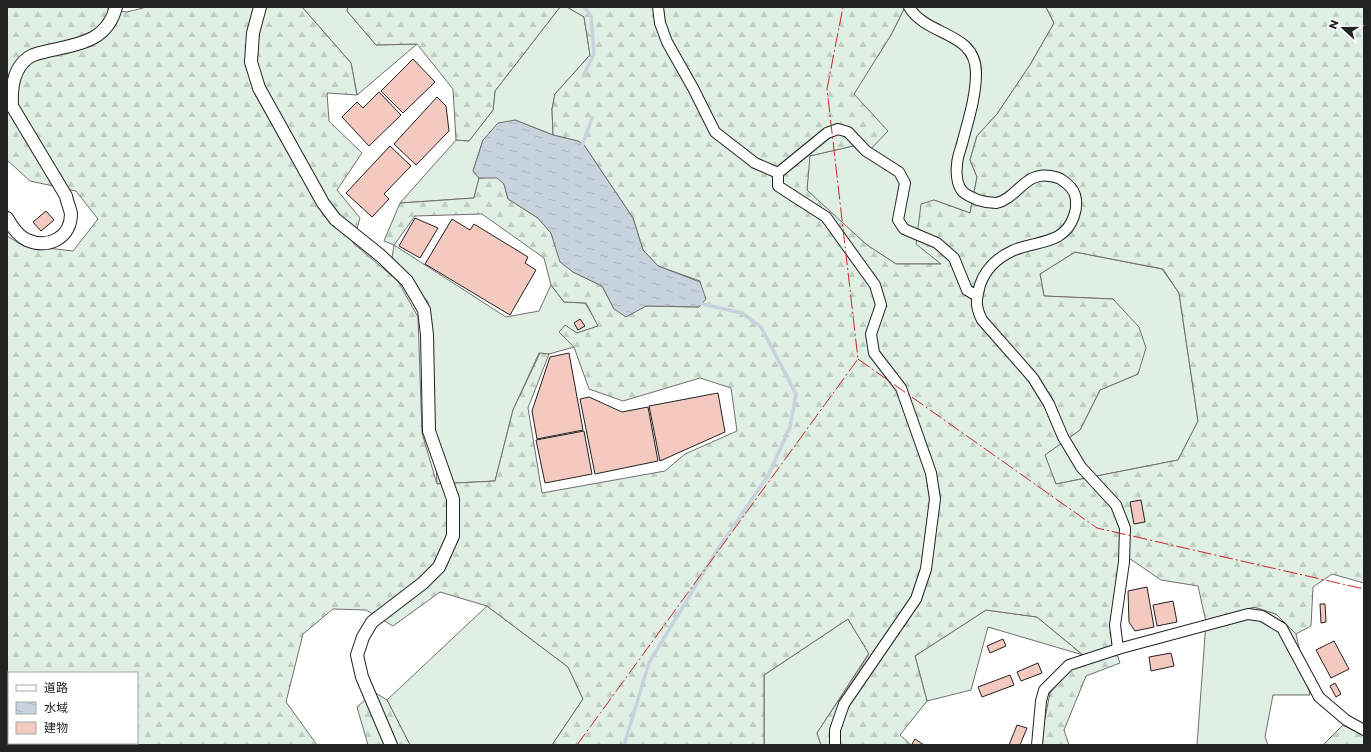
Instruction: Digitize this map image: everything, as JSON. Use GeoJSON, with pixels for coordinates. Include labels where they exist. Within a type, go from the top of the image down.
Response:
{"type":"FeatureCollection","features":[{"type":"Feature","properties":{"kind":"street"},"geometry":{"type":"LineString","coordinates":[[7,218],[16,232],[26,240],[48,244],[57,240],[65,233],[70,224],[71,213],[66,196],[12,106],[11,92],[20,65],[33,55],[89,41],[104,31],[113,18],[116,7]]}},
{"type":"Feature","properties":{"kind":"street"},"geometry":{"type":"LineString","coordinates":[[260,7],[252,33],[251,62],[259,88],[323,203],[335,219],[381,256],[407,281],[424,310],[427,335],[429,431],[453,499],[453,536],[439,567],[423,583],[372,622],[363,637],[357,655],[362,677],[391,745]]}},
{"type":"Feature","properties":{"kind":"street"},"geometry":{"type":"LineString","coordinates":[[658,7],[660,23],[667,42],[693,88],[715,132],[755,163],[778,173]]}},
{"type":"Feature","properties":{"kind":"street"},"geometry":{"type":"LineString","coordinates":[[909,7],[914,16],[958,40],[969,49],[974,60],[976,73],[972,103],[957,165],[957,181],[962,191],[973,198],[986,203],[997,202],[1008,197],[1031,178],[1044,174],[1058,177],[1070,185],[1075,196],[1076,209],[1072,223],[1064,232],[1053,240],[1012,251],[993,263],[982,280],[977,296],[977,309],[982,320],[1033,378],[1049,404],[1063,437],[1081,467],[1116,505],[1125,528],[1124,562],[1115,625],[1118,649]]}},
{"type":"Feature","properties":{"kind":"street"},"geometry":{"type":"LineString","coordinates":[[778,173],[827,133],[838,129],[848,132],[866,151],[899,172],[905,183],[898,220],[904,229],[936,243],[954,258],[967,290],[977,296]]}},
{"type":"Feature","properties":{"kind":"street"},"geometry":{"type":"LineString","coordinates":[[778,173],[778,186],[826,217],[875,285],[881,305],[871,334],[874,353],[901,388],[931,473],[934,499],[926,569],[916,599],[844,704],[835,730],[834,745]]}},
{"type":"Feature","properties":{"kind":"street"},"geometry":{"type":"LineString","coordinates":[[1037,745],[1041,702],[1044,690],[1069,665],[1118,649],[1248,614],[1262,616],[1282,628],[1319,697],[1346,720],[1364,730]]}},
{"type":"Feature","properties":{"kind":"green space"},"geometry":{"type":"Polygon","coordinates":[[[7,7],[108,7],[108,9],[127,12],[147,7],[302,7],[351,63],[357,95],[327,93],[329,121],[362,153],[337,190],[360,218],[353,243],[398,281],[418,317],[422,433],[437,484],[495,481],[513,410],[540,353],[549,354],[528,408],[542,493],[665,471],[685,454],[737,431],[731,388],[700,378],[623,401],[589,389],[574,347],[559,332],[565,325],[577,333],[598,326],[586,303],[564,302],[551,285],[544,258],[482,214],[415,216],[394,245],[384,241],[400,203],[474,198],[479,178],[497,177],[504,184],[508,199],[538,218],[551,233],[561,262],[573,272],[602,286],[614,309],[646,306],[699,307],[700,281],[658,266],[643,250],[633,218],[584,145],[578,141],[553,135],[552,109],[555,94],[590,55],[584,17],[567,7],[905,7],[891,35],[854,94],[888,131],[868,152],[853,146],[810,156],[807,190],[867,245],[896,264],[941,264],[916,244],[921,204],[934,200],[970,213],[977,177],[970,160],[977,136],[997,114],[1030,65],[1054,23],[1046,7],[1364,7],[1364,583],[1332,574],[1313,587],[1311,626],[1296,634],[1276,614],[1254,607],[1206,622],[1198,586],[1161,580],[1123,554],[1110,633],[1120,663],[1086,676],[1064,730],[1069,745],[1035,745],[1040,743],[1050,693],[1083,655],[1037,617],[986,610],[915,656],[927,701],[900,735],[911,745],[821,745],[817,733],[869,654],[848,619],[764,675],[764,745],[552,745],[583,699],[568,667],[487,606],[440,592],[393,626],[366,610],[333,609],[303,634],[286,702],[317,745],[7,745],[7,236],[22,245],[73,251],[98,219],[76,191],[30,181],[7,160],[7,7]],[[1075,252],[1040,274],[1044,296],[1113,299],[1139,327],[1146,348],[1138,374],[1100,390],[1080,430],[1045,455],[1056,484],[1178,460],[1198,421],[1179,293],[1163,269],[1075,252]]]}},
{"type":"Feature","properties":{"kind":"green space"},"geometry":{"type":"Polygon","coordinates":[[[302,7],[348,7],[347,11],[376,45],[417,44],[357,95],[351,63],[302,7]]]}},
{"type":"Feature","properties":{"kind":"green space"},"geometry":{"type":"Polygon","coordinates":[[[348,7],[560,7],[495,91],[493,110],[469,141],[456,140],[453,89],[417,44],[376,45],[347,11],[348,7]]]}},
{"type":"Feature","properties":{"kind":"green space"},"geometry":{"type":"Polygon","coordinates":[[[560,7],[567,7],[584,17],[590,55],[555,94],[552,109],[553,135],[515,120],[483,140],[473,171],[479,178],[474,198],[400,203],[456,140],[469,141],[493,110],[495,91],[560,7]]]}},
{"type":"Feature","properties":{"kind":"green space"},"geometry":{"type":"Polygon","coordinates":[[[905,7],[1046,7],[1054,23],[1030,65],[997,114],[977,136],[970,160],[977,177],[970,213],[934,200],[942,264],[896,264],[867,245],[807,191],[809,156],[853,146],[853,94],[891,35],[905,7]]]}},
{"type":"Feature","properties":{"kind":"green space"},"geometry":{"type":"Polygon","coordinates":[[[394,245],[506,317],[539,311],[551,285],[564,302],[585,303],[599,326],[577,333],[559,332],[574,347],[549,354],[539,353],[513,410],[495,481],[437,484],[428,302],[392,258],[394,245]]]}},
{"type":"Feature","properties":{"kind":"green space"},"geometry":{"type":"Polygon","coordinates":[[[1075,252],[1162,269],[1179,293],[1198,421],[1178,460],[1056,484],[1044,455],[1080,430],[1100,390],[1138,374],[1113,299],[1044,296],[1040,274],[1075,252]]]}},
{"type":"Feature","properties":{"kind":"green space"},"geometry":{"type":"Polygon","coordinates":[[[487,606],[568,667],[583,699],[552,745],[410,745],[387,700],[487,606]]]}},
{"type":"Feature","properties":{"kind":"green space"},"geometry":{"type":"Polygon","coordinates":[[[1254,607],[1276,614],[1296,634],[1310,695],[1273,695],[1265,737],[1268,745],[1197,745],[1206,622],[1254,607]]]}},
{"type":"Feature","properties":{"kind":"green space"},"geometry":{"type":"Polygon","coordinates":[[[986,610],[1037,617],[1083,655],[988,627],[971,690],[927,701],[915,656],[986,610]]]}},
{"type":"Feature","properties":{"kind":"green space"},"geometry":{"type":"Polygon","coordinates":[[[848,619],[869,653],[817,733],[821,745],[764,745],[764,675],[848,619]]]}},
{"type":"Feature","properties":{"kind":"green space"},"geometry":{"type":"Polygon","coordinates":[[[374,692],[387,700],[410,745],[368,745],[357,707],[374,692]]]}},
{"type":"Feature","properties":{"kind":"green space"},"geometry":{"type":"Polygon","coordinates":[[[1343,725],[1364,736],[1364,745],[1323,745],[1343,725]]]}},
{"type":"Feature","properties":{"kind":"water"},"geometry":{"type":"Polygon","coordinates":[[[515,120],[553,135],[578,141],[584,145],[633,218],[643,250],[658,266],[700,282],[706,299],[699,307],[646,306],[626,317],[614,309],[602,286],[573,272],[560,262],[551,233],[538,218],[508,199],[504,184],[497,178],[479,178],[473,171],[483,140],[498,123],[515,120]]]}},
{"type":"Feature","properties":{"kind":"building"},"geometry":{"type":"Polygon","coordinates":[[[413,59],[435,82],[403,113],[381,91],[413,59]]]}},
{"type":"Feature","properties":{"kind":"building"},"geometry":{"type":"Polygon","coordinates":[[[379,92],[401,115],[369,146],[342,117],[357,102],[363,108],[379,92]]]}},
{"type":"Feature","properties":{"kind":"building"},"geometry":{"type":"Polygon","coordinates":[[[437,97],[446,106],[449,131],[416,165],[394,144],[437,97]]]}},
{"type":"Feature","properties":{"kind":"building"},"geometry":{"type":"Polygon","coordinates":[[[390,146],[411,166],[384,194],[389,199],[372,217],[346,193],[390,146]]]}},
{"type":"Feature","properties":{"kind":"building"},"geometry":{"type":"Polygon","coordinates":[[[46,211],[54,220],[41,231],[33,222],[46,211]]]}},
{"type":"Feature","properties":{"kind":"building"},"geometry":{"type":"Polygon","coordinates":[[[415,218],[438,228],[420,258],[399,246],[415,218]]]}},
{"type":"Feature","properties":{"kind":"building"},"geometry":{"type":"Polygon","coordinates":[[[452,219],[470,230],[474,224],[528,257],[525,263],[536,270],[510,315],[425,264],[452,219]]]}},
{"type":"Feature","properties":{"kind":"building"},"geometry":{"type":"Polygon","coordinates":[[[580,319],[585,326],[578,330],[574,323],[580,319]]]}},
{"type":"Feature","properties":{"kind":"building"},"geometry":{"type":"Polygon","coordinates":[[[569,353],[583,430],[537,439],[532,411],[550,357],[569,353]]]}},
{"type":"Feature","properties":{"kind":"building"},"geometry":{"type":"Polygon","coordinates":[[[718,393],[725,432],[660,461],[649,406],[718,393]]]}},
{"type":"Feature","properties":{"kind":"building"},"geometry":{"type":"Polygon","coordinates":[[[589,397],[622,412],[648,407],[658,461],[595,474],[580,399],[589,397]]]}},
{"type":"Feature","properties":{"kind":"building"},"geometry":{"type":"Polygon","coordinates":[[[584,431],[592,474],[545,483],[536,440],[584,431]]]}},
{"type":"Feature","properties":{"kind":"building"},"geometry":{"type":"Polygon","coordinates":[[[1141,500],[1145,522],[1134,524],[1130,502],[1141,500]]]}},
{"type":"Feature","properties":{"kind":"building"},"geometry":{"type":"Polygon","coordinates":[[[1147,587],[1154,627],[1135,631],[1129,622],[1128,591],[1147,587]]]}},
{"type":"Feature","properties":{"kind":"building"},"geometry":{"type":"Polygon","coordinates":[[[1173,601],[1177,622],[1157,626],[1153,605],[1173,601]]]}},
{"type":"Feature","properties":{"kind":"building"},"geometry":{"type":"Polygon","coordinates":[[[1320,604],[1325,604],[1326,622],[1321,623],[1320,604]]]}},
{"type":"Feature","properties":{"kind":"building"},"geometry":{"type":"Polygon","coordinates":[[[1003,639],[1006,646],[990,653],[987,646],[1003,639]]]}},
{"type":"Feature","properties":{"kind":"building"},"geometry":{"type":"Polygon","coordinates":[[[1334,641],[1349,669],[1331,678],[1316,650],[1334,641]]]}},
{"type":"Feature","properties":{"kind":"building"},"geometry":{"type":"Polygon","coordinates":[[[1171,653],[1174,666],[1151,671],[1149,657],[1171,653]]]}},
{"type":"Feature","properties":{"kind":"building"},"geometry":{"type":"Polygon","coordinates":[[[1038,663],[1042,673],[1021,681],[1017,672],[1038,663]]]}},
{"type":"Feature","properties":{"kind":"building"},"geometry":{"type":"Polygon","coordinates":[[[1010,675],[1014,685],[982,697],[978,687],[1010,675]]]}},
{"type":"Feature","properties":{"kind":"building"},"geometry":{"type":"Polygon","coordinates":[[[1335,683],[1341,694],[1336,697],[1330,686],[1335,683]]]}},
{"type":"Feature","properties":{"kind":"building"},"geometry":{"type":"Polygon","coordinates":[[[1017,725],[1027,728],[1020,745],[1009,745],[1017,725]]]}},
{"type":"Feature","properties":{"kind":"building"},"geometry":{"type":"Polygon","coordinates":[[[915,739],[924,745],[912,744],[915,739]]]}},
{"type":"Feature","properties":{"kind":"waterway"},"geometry":{"type":"LineString","coordinates":[[583,76],[594,54],[591,16],[584,7]]}},
{"type":"Feature","properties":{"kind":"waterway"},"geometry":{"type":"LineString","coordinates":[[581,149],[592,118]]}},
{"type":"Feature","properties":{"kind":"waterway"},"geometry":{"type":"LineString","coordinates":[[624,745],[649,663],[714,555],[769,474],[790,427],[796,394],[761,327],[742,313],[698,303]]}},
{"type":"Feature","properties":{"kind":"power"},"geometry":{"type":"LineString","coordinates":[[577,745],[858,359],[827,89],[843,7]]}},
{"type":"Feature","properties":{"kind":"power"},"geometry":{"type":"LineString","coordinates":[[858,359],[1097,528],[1364,589]]}}]}
